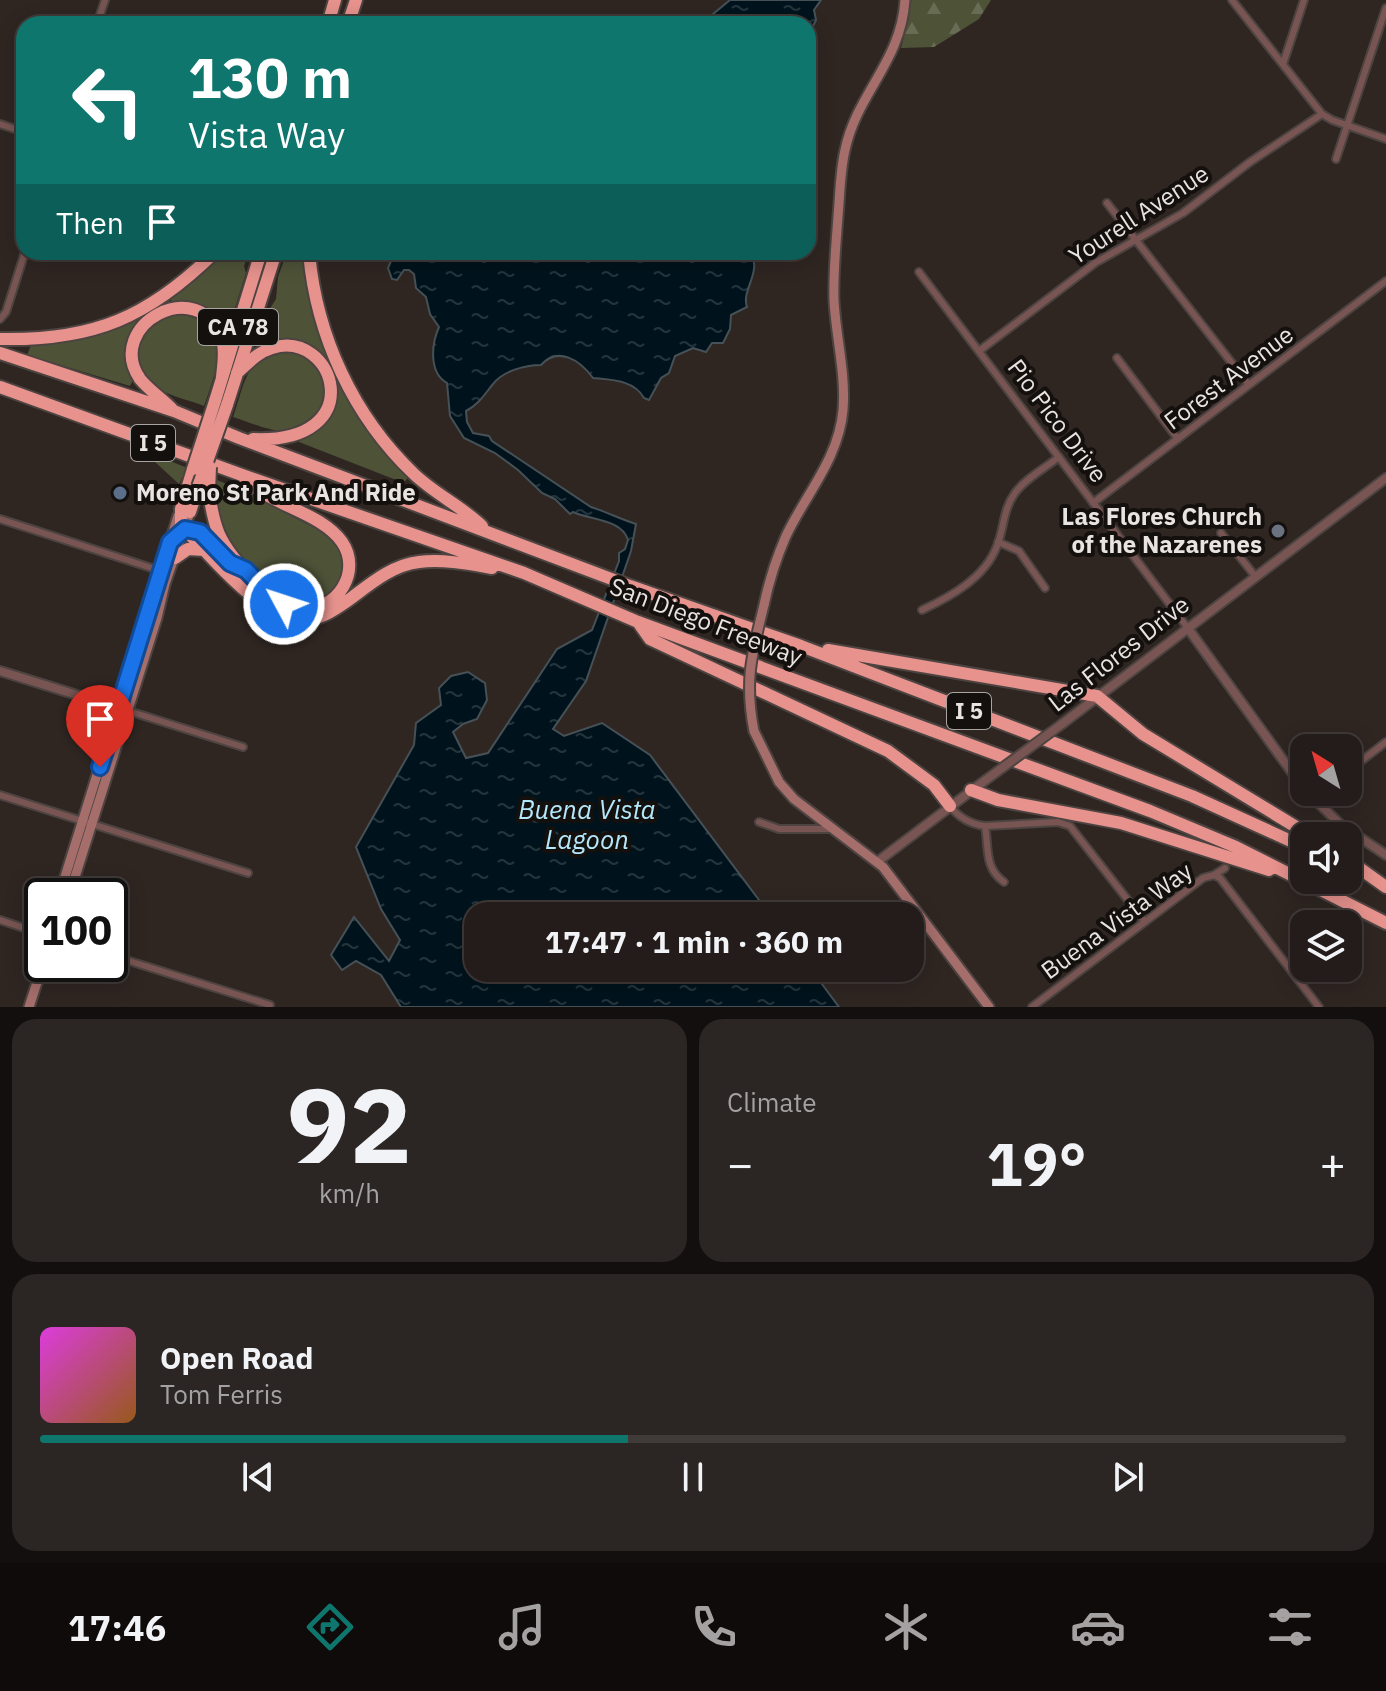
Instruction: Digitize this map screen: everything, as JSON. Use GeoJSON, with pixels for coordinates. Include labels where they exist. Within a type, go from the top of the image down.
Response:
{"type":"FeatureCollection","features":[{"type":"Feature","properties":{"kind":"highway"},"geometry":{"type":"LineString","coordinates":[[0,339],[44,338],[105,327],[161,299],[206,260]]}},
{"type":"Feature","properties":{"kind":"highway","name":"CA 78"},"geometry":{"type":"LineString","coordinates":[[199,487],[212,448],[221,403],[222,377],[259,260]]}},
{"type":"Feature","properties":{"kind":"highway","name":"CA 78"},"geometry":{"type":"LineString","coordinates":[[199,487],[221,403],[237,373],[273,260]]}},
{"type":"Feature","properties":{"kind":"highway"},"geometry":{"type":"LineString","coordinates":[[310,260],[322,324],[343,377],[362,411],[413,473],[470,514],[487,531]]}},
{"type":"Feature","properties":{"kind":"highway"},"geometry":{"type":"LineString","coordinates":[[174,411],[140,378],[134,363],[136,339],[153,316],[176,308],[194,311],[209,319],[222,339],[222,377]]}},
{"type":"Feature","properties":{"kind":"highway"},"geometry":{"type":"LineString","coordinates":[[237,373],[264,351],[276,346],[300,348],[325,368],[331,389],[326,411],[319,422],[304,433],[280,439],[239,438]]}},
{"type":"Feature","properties":{"kind":"highway","name":"San Diego Freeway"},"geometry":{"type":"LineString","coordinates":[[0,353],[174,411],[630,586],[801,646],[1192,796],[1290,841]]}},
{"type":"Feature","properties":{"kind":"highway","name":"San Diego Freeway"},"geometry":{"type":"LineString","coordinates":[[0,387],[524,573],[638,622],[1150,811],[1290,874]]}},
{"type":"Feature","properties":{"kind":"highway"},"geometry":{"type":"LineString","coordinates":[[199,487],[228,549],[278,601],[303,609],[316,608],[334,600],[345,584],[350,563],[340,538],[326,527],[256,490],[242,475]]}},
{"type":"Feature","properties":{"kind":"highway"},"geometry":{"type":"LineString","coordinates":[[199,487],[180,522],[258,600],[281,614],[300,619],[323,616],[379,577],[398,567],[418,562],[453,562],[524,573]]}},
{"type":"Feature","properties":{"kind":"highway"},"geometry":{"type":"LineString","coordinates":[[185,529],[200,532],[230,563],[246,570]]}},
{"type":"Feature","properties":{"kind":"highway"},"geometry":{"type":"LineString","coordinates":[[170,542],[185,529]]}},
{"type":"Feature","properties":{"kind":"highway"},"geometry":{"type":"LineString","coordinates":[[175,558],[192,548],[208,552]]}},
{"type":"Feature","properties":{"kind":"highway"},"geometry":{"type":"LineString","coordinates":[[638,622],[650,639],[888,751],[934,785],[950,806]]}},
{"type":"Feature","properties":{"kind":"highway"},"geometry":{"type":"LineString","coordinates":[[801,646],[1097,696],[1143,734],[1290,823]]}},
{"type":"Feature","properties":{"kind":"highway"},"geometry":{"type":"LineString","coordinates":[[971,790],[998,800],[1121,823],[1290,878]]}},
{"type":"Feature","properties":{"kind":"highway"},"geometry":{"type":"LineString","coordinates":[[1362,870],[1386,887]]}},
{"type":"Feature","properties":{"kind":"highway"},"geometry":{"type":"LineString","coordinates":[[1362,876],[1386,887]]}},
{"type":"Feature","properties":{"kind":"highway","name":"San Diego Freeway"},"geometry":{"type":"LineString","coordinates":[[1330,894],[1386,923]]}},
{"type":"Feature","properties":{"kind":"main road"},"geometry":{"type":"LineString","coordinates":[[905,0],[896,46],[854,119],[842,163],[834,266],[843,395],[839,436],[772,570],[749,668],[748,690],[754,731],[779,782],[794,799],[877,862],[989,1007]]}},
{"type":"Feature","properties":{"kind":"main road"},"geometry":{"type":"LineString","coordinates":[[153,617],[170,542],[186,511]]}},
{"type":"Feature","properties":{"kind":"main road"},"geometry":{"type":"LineString","coordinates":[[66,878],[185,529]]}},
{"type":"Feature","properties":{"kind":"main road"},"geometry":{"type":"LineString","coordinates":[[102,704],[116,719]]}},
{"type":"Feature","properties":{"kind":"main road"},"geometry":{"type":"LineString","coordinates":[[73,878],[116,719],[124,709]]}},
{"type":"Feature","properties":{"kind":"main road"},"geometry":{"type":"LineString","coordinates":[[29,1007],[37,982]]}},
{"type":"Feature","properties":{"kind":"street"},"geometry":{"type":"LineString","coordinates":[[1232,0],[1322,114],[1386,139]]}},
{"type":"Feature","properties":{"kind":"street"},"geometry":{"type":"LineString","coordinates":[[1283,64],[1304,0]]}},
{"type":"Feature","properties":{"kind":"street"},"geometry":{"type":"LineString","coordinates":[[1336,159],[1386,8]]}},
{"type":"Feature","properties":{"kind":"street","name":"Yourell Avenue"},"geometry":{"type":"LineString","coordinates":[[979,351],[1095,263],[1183,213],[1250,162],[1322,114]]}},
{"type":"Feature","properties":{"kind":"street"},"geometry":{"type":"LineString","coordinates":[[1107,203],[1249,385]]}},
{"type":"Feature","properties":{"kind":"street"},"geometry":{"type":"LineString","coordinates":[[0,319],[6,312],[22,260]]}},
{"type":"Feature","properties":{"kind":"street","name":"Pio Pico Drive"},"geometry":{"type":"LineString","coordinates":[[919,272],[1290,765]]}},
{"type":"Feature","properties":{"kind":"street","name":"Forest Avenue"},"geometry":{"type":"LineString","coordinates":[[1093,503],[1386,281]]}},
{"type":"Feature","properties":{"kind":"street"},"geometry":{"type":"LineString","coordinates":[[1117,358],[1178,439]]}},
{"type":"Feature","properties":{"kind":"street"},"geometry":{"type":"LineString","coordinates":[[922,610],[942,600],[983,570],[998,542],[1009,502],[1017,489],[1059,457]]}},
{"type":"Feature","properties":{"kind":"street","name":"Las Flores Drive"},"geometry":{"type":"LineString","coordinates":[[877,862],[1386,478]]}},
{"type":"Feature","properties":{"kind":"street"},"geometry":{"type":"LineString","coordinates":[[0,519],[161,571]]}},
{"type":"Feature","properties":{"kind":"street"},"geometry":{"type":"LineString","coordinates":[[1221,533],[1255,576]]}},
{"type":"Feature","properties":{"kind":"street"},"geometry":{"type":"LineString","coordinates":[[998,542],[1019,551],[1045,588]]}},
{"type":"Feature","properties":{"kind":"street"},"geometry":{"type":"LineString","coordinates":[[0,671],[243,747]]}},
{"type":"Feature","properties":{"kind":"street"},"geometry":{"type":"LineString","coordinates":[[1362,760],[1386,742]]}},
{"type":"Feature","properties":{"kind":"street"},"geometry":{"type":"LineString","coordinates":[[0,795],[248,873]]}},
{"type":"Feature","properties":{"kind":"street"},"geometry":{"type":"LineString","coordinates":[[950,806],[957,815],[973,825],[1058,822],[1070,826],[1145,922]]}},
{"type":"Feature","properties":{"kind":"street","name":"Pio Pico Drive"},"geometry":{"type":"LineString","coordinates":[[1323,806],[1341,825],[1386,855]]}},
{"type":"Feature","properties":{"kind":"street"},"geometry":{"type":"LineString","coordinates":[[759,822],[779,829],[831,829]]}},
{"type":"Feature","properties":{"kind":"street"},"geometry":{"type":"LineString","coordinates":[[985,826],[988,865],[994,875],[1004,882]]}},
{"type":"Feature","properties":{"kind":"street","name":"Buena Vista Way"},"geometry":{"type":"LineString","coordinates":[[1032,1007],[1203,878],[1225,868]]}},
{"type":"Feature","properties":{"kind":"street"},"geometry":{"type":"LineString","coordinates":[[1214,875],[1220,878],[1319,1007]]}},
{"type":"Feature","properties":{"kind":"street"},"geometry":{"type":"LineString","coordinates":[[0,920],[24,928]]}},
{"type":"Feature","properties":{"kind":"street"},"geometry":{"type":"LineString","coordinates":[[128,961],[270,1005]]}},
{"type":"Feature","properties":{"kind":"green space"},"geometry":{"type":"Polygon","coordinates":[[[910,0],[991,0],[979,19],[934,47],[901,48],[910,0]]]}},
{"type":"Feature","properties":{"kind":"green space"},"geometry":{"type":"Polygon","coordinates":[[[216,260],[246,260],[246,273],[227,333],[172,304],[171,299],[216,260]]]}},
{"type":"Feature","properties":{"kind":"green space"},"geometry":{"type":"Polygon","coordinates":[[[284,260],[306,260],[319,335],[327,355],[356,410],[409,476],[404,483],[299,442],[328,416],[334,382],[288,341],[258,344],[269,310],[276,299],[278,277],[284,260]]]}},
{"type":"Feature","properties":{"kind":"green space"},"geometry":{"type":"Polygon","coordinates":[[[171,313],[205,324],[218,345],[215,373],[204,406],[161,390],[150,382],[142,369],[139,353],[141,338],[150,326],[171,313]]]}},
{"type":"Feature","properties":{"kind":"green space"},"geometry":{"type":"Polygon","coordinates":[[[134,319],[138,324],[134,378],[130,386],[27,355],[31,345],[84,337],[134,319]]]}},
{"type":"Feature","properties":{"kind":"green space"},"geometry":{"type":"Polygon","coordinates":[[[287,350],[305,356],[321,372],[325,393],[318,414],[311,422],[293,431],[267,428],[233,417],[245,381],[254,366],[287,350]]]}},
{"type":"Feature","properties":{"kind":"green space"},"geometry":{"type":"Polygon","coordinates":[[[160,457],[248,494],[327,535],[335,544],[342,563],[334,588],[321,598],[308,602],[278,592],[251,569],[229,540],[221,521],[217,494],[182,478],[179,484],[155,462],[160,457]]]}},
{"type":"Feature","properties":{"kind":"water"},"geometry":{"type":"Polygon","coordinates":[[[730,0],[821,0],[814,10],[815,16],[711,16],[730,0]]]}},
{"type":"Feature","properties":{"kind":"water","name":"Buena Vista Lagoon"},"geometry":{"type":"Polygon","coordinates":[[[392,260],[754,260],[747,307],[731,315],[730,329],[723,343],[712,343],[706,352],[693,348],[675,356],[669,373],[661,378],[649,400],[628,384],[593,378],[575,361],[554,356],[541,365],[508,372],[466,411],[473,433],[489,436],[591,507],[636,524],[631,551],[586,681],[553,729],[564,736],[602,723],[650,755],[760,902],[464,902],[464,982],[820,982],[839,1007],[401,1007],[381,975],[356,961],[342,970],[331,955],[354,917],[389,961],[400,940],[381,909],[356,847],[414,745],[416,723],[441,705],[439,688],[451,676],[468,672],[485,683],[487,700],[477,719],[453,732],[466,758],[488,753],[557,649],[592,630],[619,561],[619,553],[625,549],[628,540],[625,533],[612,524],[573,512],[570,514],[495,453],[464,438],[450,416],[447,383],[434,366],[434,342],[439,327],[430,314],[426,297],[416,288],[414,274],[409,270],[404,270],[397,280],[392,279],[388,268],[392,260]]]}},
{"type":"Feature","properties":{"kind":"place","name":"Moreno St Park And Ride"},"geometry":{"type":"Point","coordinates":[120,493]}},
{"type":"Feature","properties":{"kind":"place","name":"Las Flores Church of the Nazarenes"},"geometry":{"type":"Point","coordinates":[1278,531]}},
{"type":"Feature","properties":{"kind":"route"},"geometry":{"type":"LineString","coordinates":[[100,767],[170,542],[176,534],[185,529],[200,532],[230,563],[246,570],[268,593],[284,604]]}}]}
